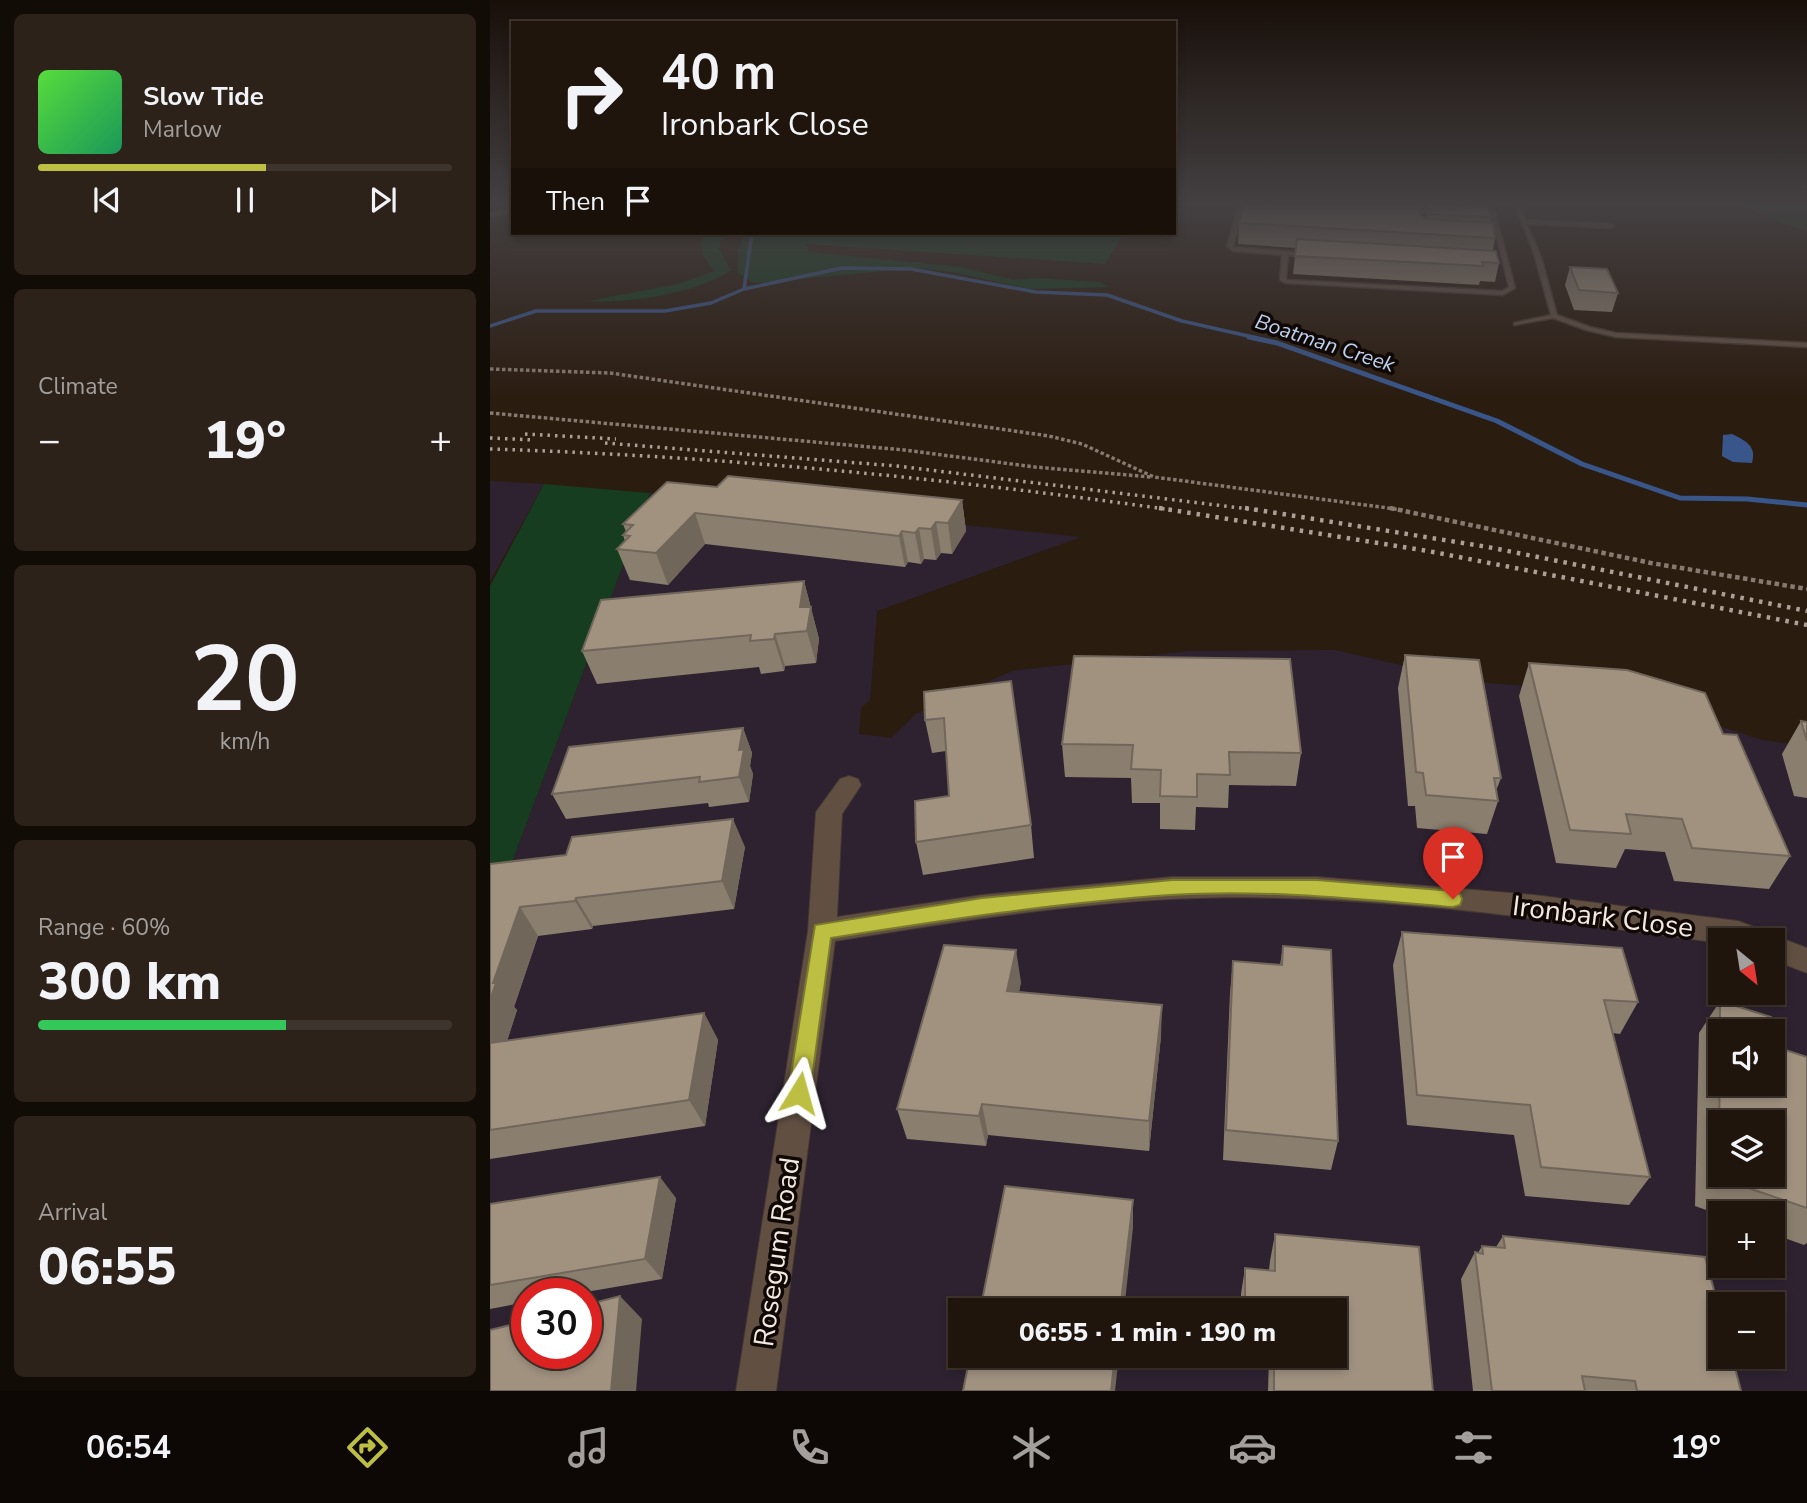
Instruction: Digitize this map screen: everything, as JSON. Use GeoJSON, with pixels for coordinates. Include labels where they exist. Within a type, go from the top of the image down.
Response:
{"type":"FeatureCollection","features":[{"type":"Feature","properties":{"kind":"street","name":"Rosegum Road"},"geometry":{"type":"LineString","coordinates":[[757,1391],[822,931],[830,812],[849,785]]}},
{"type":"Feature","properties":{"kind":"street","name":"Ironbark Close"},"geometry":{"type":"LineString","coordinates":[[822,931],[982,906],[1172,888],[1317,888],[1534,906],[1708,929]]}},
{"type":"Feature","properties":{"kind":"street"},"geometry":{"type":"LineString","coordinates":[[1785,952],[1807,961]]}},
{"type":"Feature","properties":{"kind":"lane"},"geometry":{"type":"LineString","coordinates":[[1284,269],[1283,280],[1287,282],[1485,294],[1503,293],[1511,288],[1508,269]]}},
{"type":"Feature","properties":{"kind":"lane"},"geometry":{"type":"LineString","coordinates":[[1540,269],[1554,316]]}},
{"type":"Feature","properties":{"kind":"lane"},"geometry":{"type":"LineString","coordinates":[[1516,324],[1554,316],[1588,330],[1616,335],[1807,345]]}},
{"type":"Feature","properties":{"kind":"path"},"geometry":{"type":"LineString","coordinates":[[490,369],[611,373],[1049,436],[1082,444],[1154,477]]}},
{"type":"Feature","properties":{"kind":"path"},"geometry":{"type":"LineString","coordinates":[[490,413],[904,450],[1035,467],[1154,477],[1409,511],[1651,564],[1807,589]]}},
{"type":"Feature","properties":{"kind":"shaded area"},"geometry":{"type":"Polygon","coordinates":[[[490,481],[544,484],[490,581],[490,481]]]}},
{"type":"Feature","properties":{"kind":"shaded area"},"geometry":{"type":"Polygon","coordinates":[[[650,493],[1081,537],[877,611],[870,700],[861,708],[859,734],[891,738],[916,714],[1012,671],[1190,651],[1335,650],[1475,682],[1619,693],[1762,740],[1807,746],[1807,1391],[490,1391],[490,921],[650,493]]]}},
{"type":"Feature","properties":{"kind":"green space"},"geometry":{"type":"Polygon","coordinates":[[[712,269],[731,270],[682,291],[642,299],[588,301],[678,284],[714,271],[712,269]]]}},
{"type":"Feature","properties":{"kind":"green space"},"geometry":{"type":"Polygon","coordinates":[[[738,269],[907,269],[753,283],[738,273],[738,269]]]}},
{"type":"Feature","properties":{"kind":"green space"},"geometry":{"type":"Polygon","coordinates":[[[925,269],[969,269],[1014,280],[1035,278],[1100,282],[1109,287],[1029,289],[925,269]]]}},
{"type":"Feature","properties":{"kind":"green space"},"geometry":{"type":"Polygon","coordinates":[[[544,484],[650,493],[490,921],[490,586],[544,484]]]}},
{"type":"Feature","properties":{"kind":"water"},"geometry":{"type":"Polygon","coordinates":[[[1732,434],[1752,448],[1752,463],[1733,462],[1722,456],[1723,435],[1732,434]]]}},
{"type":"Feature","properties":{"kind":"building"},"geometry":{"type":"Polygon","coordinates":[[[1571,269],[1607,269],[1618,293],[1579,290],[1571,269]]]}},
{"type":"Feature","properties":{"kind":"building"},"geometry":{"type":"Polygon","coordinates":[[[728,476],[962,500],[948,523],[936,522],[931,529],[919,528],[915,533],[902,531],[899,536],[695,513],[656,553],[617,549],[630,536],[623,535],[633,525],[623,524],[667,482],[717,487],[728,476]]]}},
{"type":"Feature","properties":{"kind":"building"},"geometry":{"type":"Polygon","coordinates":[[[804,581],[800,607],[811,607],[807,631],[775,634],[774,639],[750,641],[751,635],[582,651],[601,600],[804,581]]]}},
{"type":"Feature","properties":{"kind":"building"},"geometry":{"type":"Polygon","coordinates":[[[1405,655],[1479,660],[1501,778],[1494,778],[1498,801],[1426,795],[1423,773],[1416,772],[1405,655]]]}},
{"type":"Feature","properties":{"kind":"building"},"geometry":{"type":"Polygon","coordinates":[[[1074,656],[1290,659],[1301,753],[1229,752],[1230,775],[1197,774],[1197,797],[1160,796],[1161,770],[1131,769],[1133,745],[1062,744],[1074,656]]]}},
{"type":"Feature","properties":{"kind":"building"},"geometry":{"type":"Polygon","coordinates":[[[1529,663],[1627,670],[1705,693],[1723,734],[1737,735],[1790,856],[1692,848],[1682,819],[1626,814],[1631,834],[1570,830],[1529,663]]]}},
{"type":"Feature","properties":{"kind":"building"},"geometry":{"type":"Polygon","coordinates":[[[1011,681],[1031,825],[916,842],[915,801],[949,796],[944,718],[925,720],[924,692],[1011,681]]]}},
{"type":"Feature","properties":{"kind":"building"},"geometry":{"type":"Polygon","coordinates":[[[1801,721],[1807,722],[1807,741],[1801,721]]]}},
{"type":"Feature","properties":{"kind":"building"},"geometry":{"type":"Polygon","coordinates":[[[743,728],[739,750],[744,749],[739,777],[699,782],[700,777],[552,794],[569,747],[743,728]]]}},
{"type":"Feature","properties":{"kind":"building"},"geometry":{"type":"Polygon","coordinates":[[[733,819],[722,881],[520,907],[493,983],[496,983],[490,1000],[490,864],[566,855],[572,837],[733,819]]]}},
{"type":"Feature","properties":{"kind":"building"},"geometry":{"type":"Polygon","coordinates":[[[1402,932],[1622,948],[1638,1002],[1604,1000],[1650,1177],[1541,1167],[1530,1105],[1417,1095],[1402,932]]]}},
{"type":"Feature","properties":{"kind":"building"},"geometry":{"type":"Polygon","coordinates":[[[944,945],[1016,950],[1007,991],[1162,1005],[1149,1121],[982,1104],[979,1116],[897,1109],[944,945]]]}},
{"type":"Feature","properties":{"kind":"building"},"geometry":{"type":"Polygon","coordinates":[[[1283,946],[1331,950],[1338,1141],[1226,1130],[1233,961],[1282,965],[1283,946]]]}},
{"type":"Feature","properties":{"kind":"building"},"geometry":{"type":"Polygon","coordinates":[[[1720,1005],[1733,1005],[1771,1017],[1720,1019],[1720,1005]]]}},
{"type":"Feature","properties":{"kind":"building"},"geometry":{"type":"Polygon","coordinates":[[[704,1013],[689,1100],[490,1130],[490,1043],[704,1013]]]}},
{"type":"Feature","properties":{"kind":"building"},"geometry":{"type":"Polygon","coordinates":[[[1785,1050],[1807,1057],[1807,1208],[1745,1187],[1785,1187],[1785,1110],[1719,1110],[1719,1096],[1785,1096],[1785,1050]]]}},
{"type":"Feature","properties":{"kind":"building"},"geometry":{"type":"Polygon","coordinates":[[[660,1177],[645,1259],[532,1278],[511,1278],[511,1281],[490,1285],[490,1204],[660,1177]]]}},
{"type":"Feature","properties":{"kind":"building"},"geometry":{"type":"Polygon","coordinates":[[[1005,1186],[1133,1200],[1122,1298],[983,1298],[1005,1186]]]}},
{"type":"Feature","properties":{"kind":"building"},"geometry":{"type":"Polygon","coordinates":[[[1275,1234],[1419,1247],[1433,1391],[1274,1391],[1274,1368],[1347,1368],[1347,1298],[1245,1298],[1245,1268],[1275,1271],[1275,1234]]]}},
{"type":"Feature","properties":{"kind":"building"},"geometry":{"type":"Polygon","coordinates":[[[1503,1236],[1705,1257],[1708,1278],[1711,1278],[1715,1292],[1708,1292],[1708,1369],[1735,1369],[1741,1391],[1637,1391],[1635,1381],[1582,1376],[1585,1391],[1492,1391],[1475,1252],[1483,1254],[1482,1246],[1505,1248],[1503,1236]]]}},
{"type":"Feature","properties":{"kind":"building"},"geometry":{"type":"Polygon","coordinates":[[[620,1296],[611,1391],[490,1391],[490,1330],[511,1325],[511,1369],[602,1369],[602,1301],[620,1296]]]}},
{"type":"Feature","properties":{"kind":"building"},"geometry":{"type":"Polygon","coordinates":[[[968,1368],[1114,1368],[1111,1391],[963,1391],[968,1368]]]}},
{"type":"Feature","properties":{"kind":"waterway"},"geometry":{"type":"LineString","coordinates":[[744,289],[747,269]]}},
{"type":"Feature","properties":{"kind":"waterway","name":"Boatman Creek"},"geometry":{"type":"LineString","coordinates":[[744,289],[838,269]]}},
{"type":"Feature","properties":{"kind":"waterway","name":"Boatman Creek"},"geometry":{"type":"LineString","coordinates":[[905,269],[1036,292],[1107,295],[1182,321],[1257,338]]}},
{"type":"Feature","properties":{"kind":"waterway","name":"Boatman Creek"},"geometry":{"type":"LineString","coordinates":[[490,326],[536,311],[665,311],[711,303],[744,289]]}},
{"type":"Feature","properties":{"kind":"waterway","name":"Boatman Creek"},"geometry":{"type":"LineString","coordinates":[[1249,337],[1277,343],[1497,421],[1582,464],[1680,498],[1747,499],[1807,505]]}},
{"type":"Feature","properties":{"kind":"railway"},"geometry":{"type":"LineString","coordinates":[[525,434],[616,439]]}},
{"type":"Feature","properties":{"kind":"railway"},"geometry":{"type":"LineString","coordinates":[[490,438],[535,440]]}},
{"type":"Feature","properties":{"kind":"railway"},"geometry":{"type":"LineString","coordinates":[[605,443],[897,466],[1257,510]]}},
{"type":"Feature","properties":{"kind":"railway"},"geometry":{"type":"LineString","coordinates":[[490,449],[661,457],[832,470],[1169,510]]}},
{"type":"Feature","properties":{"kind":"railway"},"geometry":{"type":"LineString","coordinates":[[1159,508],[1169,510]]}},
{"type":"Feature","properties":{"kind":"railway"},"geometry":{"type":"LineString","coordinates":[[1245,508],[1488,547],[1807,611]]}},
{"type":"Feature","properties":{"kind":"railway"},"geometry":{"type":"LineString","coordinates":[[1169,510],[1428,551],[1807,625]]}},
{"type":"Feature","properties":{"kind":"route"},"geometry":{"type":"LineString","coordinates":[[799,1093],[822,931],[982,906],[1172,888],[1317,888],[1453,899]]}}]}
